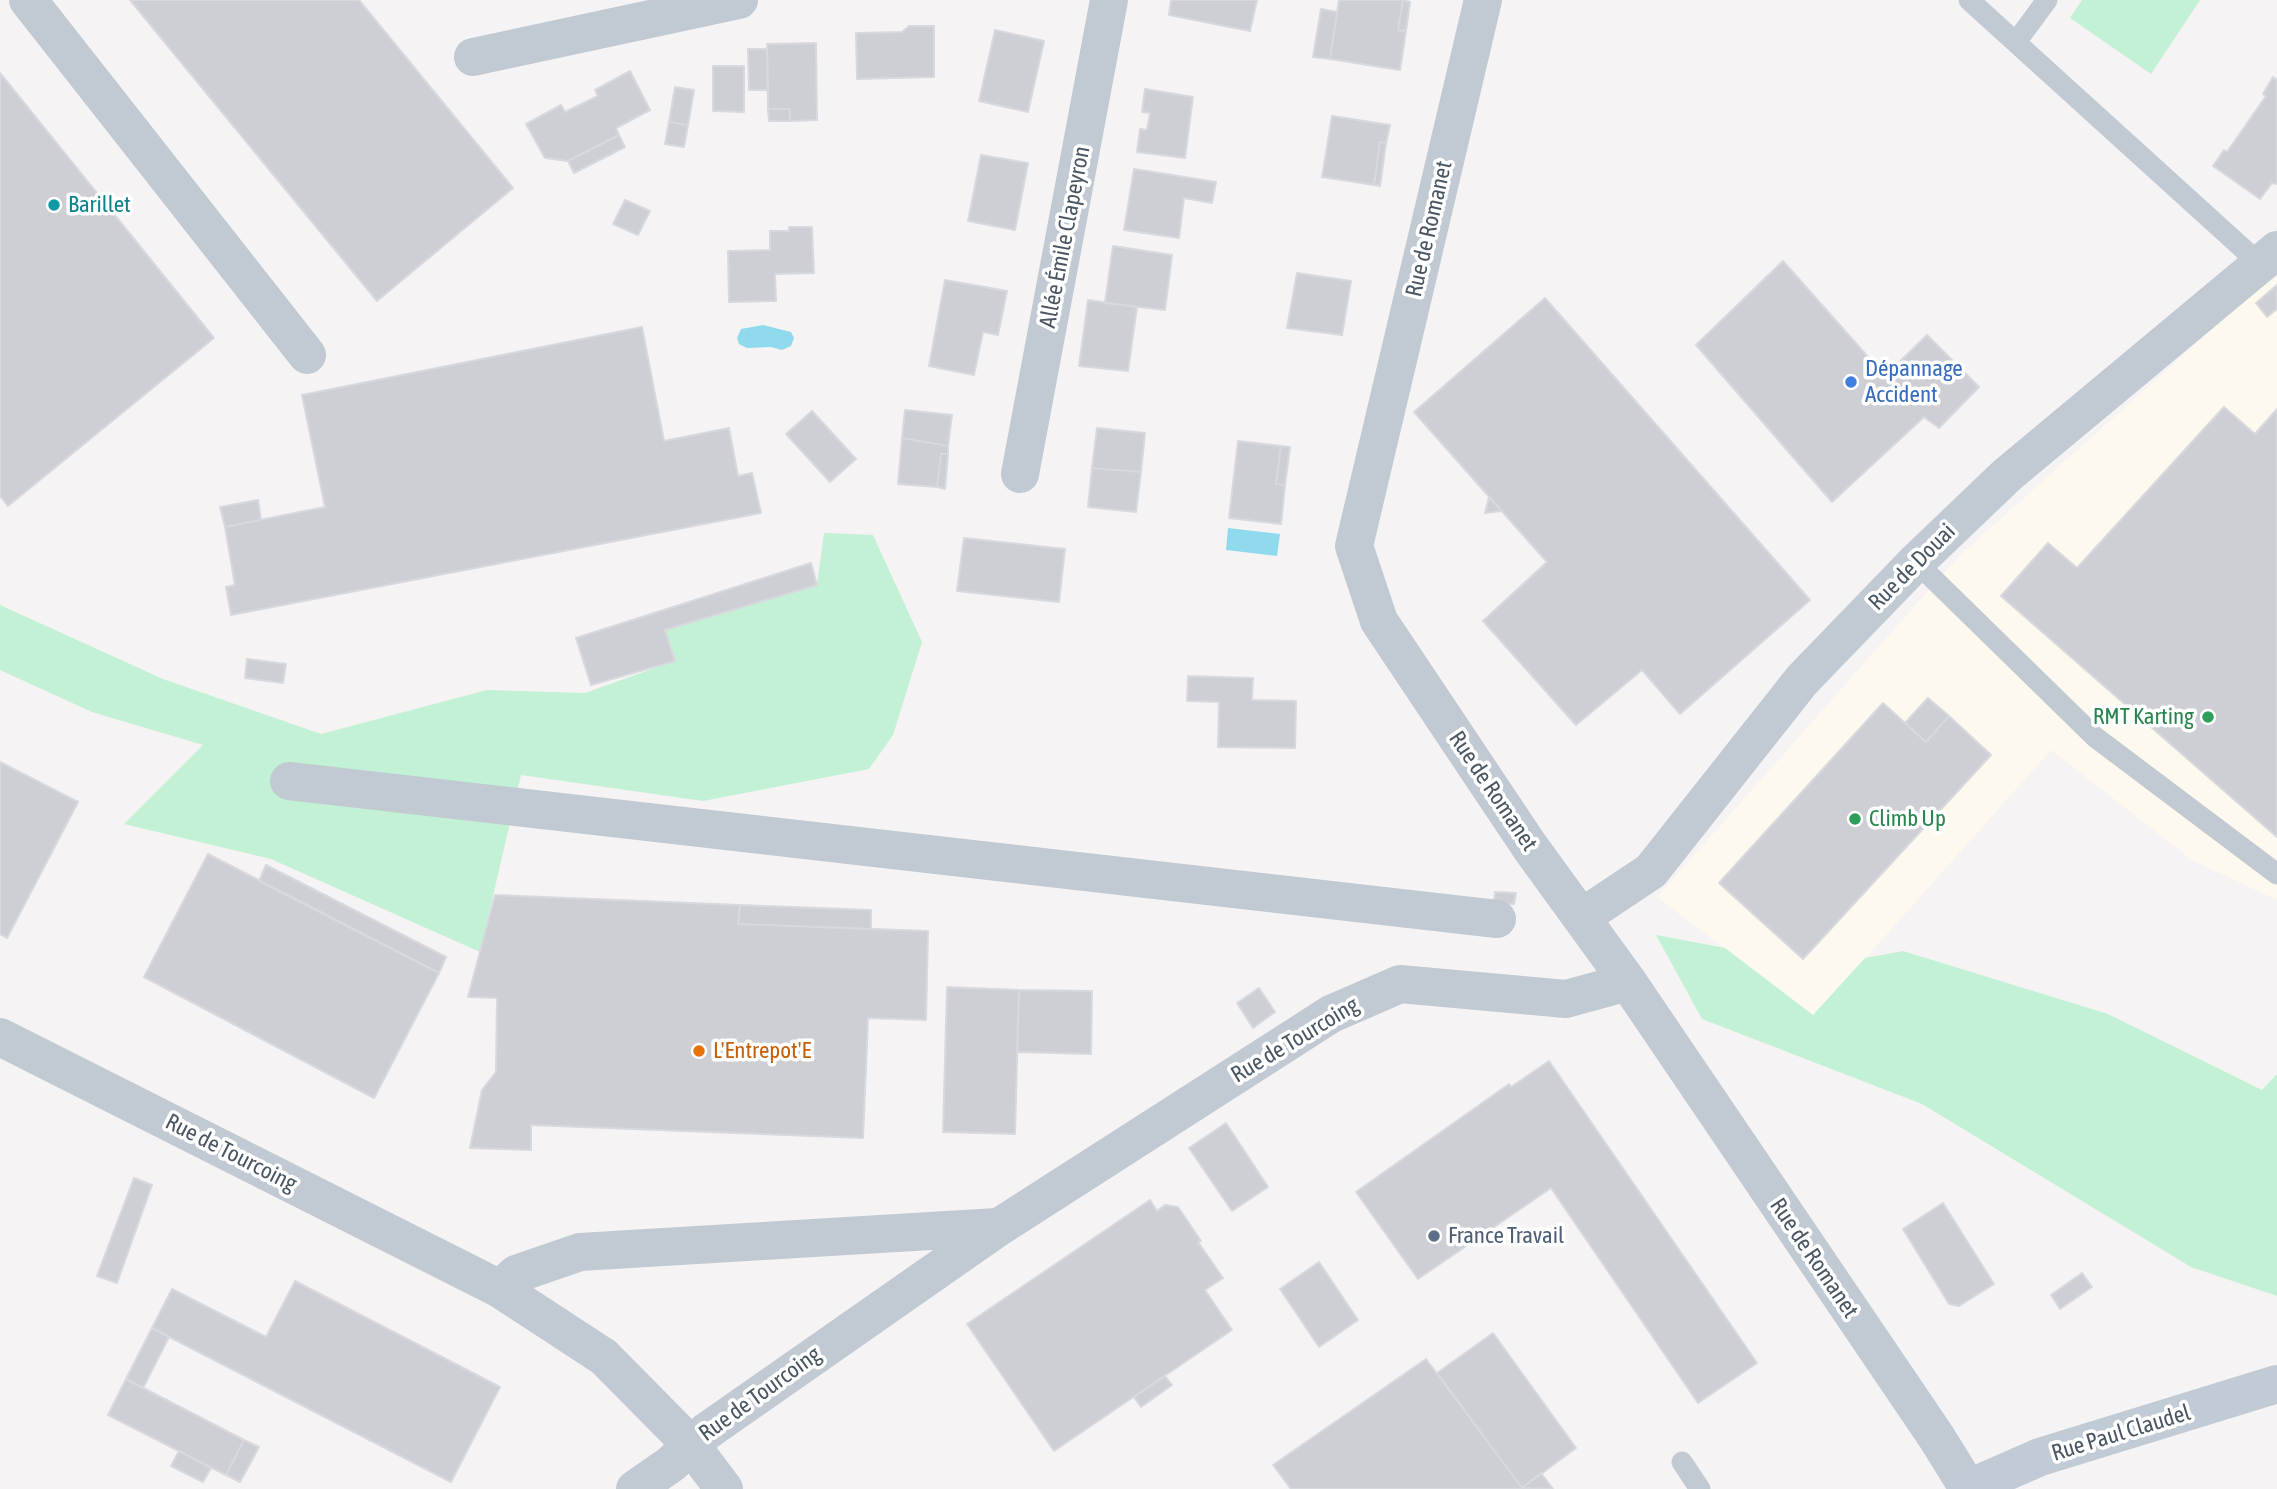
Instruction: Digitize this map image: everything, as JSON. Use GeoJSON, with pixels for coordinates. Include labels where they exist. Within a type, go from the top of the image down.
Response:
{"type":"FeatureCollection","features":[{"type":"Feature","properties":{"kind":"street"},"geometry":{"type":"LineString","coordinates":[[28,0],[307,355]]}},
{"type":"Feature","properties":{"kind":"street"},"geometry":{"type":"LineString","coordinates":[[472,57],[739,0]]}},
{"type":"Feature","properties":{"kind":"street","name":"Allée Émile Clapeyron"},"geometry":{"type":"LineString","coordinates":[[1020,474],[1110,0]]}},
{"type":"Feature","properties":{"kind":"street","name":"Rue de Romanet"},"geometry":{"type":"LineString","coordinates":[[1483,0],[1354,546],[1380,621],[1530,847],[1628,982],[1937,1438],[1968,1489]]}},
{"type":"Feature","properties":{"kind":"street","name":"Rue de Douai"},"geometry":{"type":"LineString","coordinates":[[1582,917],[1651,871],[1802,680],[1916,562],[2007,475],[2268,257]]}},
{"type":"Feature","properties":{"kind":"street"},"geometry":{"type":"LineString","coordinates":[[289,781],[1497,919]]}},
{"type":"Feature","properties":{"kind":"street","name":"Rue de Tourcoing"},"geometry":{"type":"LineString","coordinates":[[0,1037],[500,1289],[604,1357],[690,1444],[999,1227],[1331,1014],[1400,984],[1566,999],[1628,982]]}},
{"type":"Feature","properties":{"kind":"street","name":"Rue de Tourcoing"},"geometry":{"type":"LineString","coordinates":[[500,1289],[516,1274],[580,1252],[999,1227]]}},
{"type":"Feature","properties":{"kind":"street","name":"Rue Paul Claudel"},"geometry":{"type":"LineString","coordinates":[[1968,1489],[2040,1457],[2277,1384]]}},
{"type":"Feature","properties":{"kind":"street"},"geometry":{"type":"LineString","coordinates":[[635,1489],[671,1464],[690,1444],[724,1489]]}},
{"type":"Feature","properties":{"kind":"lane"},"geometry":{"type":"LineString","coordinates":[[1969,0],[2268,257]]}},
{"type":"Feature","properties":{"kind":"lane"},"geometry":{"type":"LineString","coordinates":[[2016,42],[2047,0]]}},
{"type":"Feature","properties":{"kind":"lane"},"geometry":{"type":"LineString","coordinates":[[1916,562],[2095,737],[2277,874]]}},
{"type":"Feature","properties":{"kind":"lane"},"geometry":{"type":"LineString","coordinates":[[1682,1462],[1700,1489]]}},
{"type":"Feature","properties":{"kind":"shaded area"},"geometry":{"type":"Polygon","coordinates":[[[2277,276],[2277,900],[2192,860],[2051,750],[1814,1016],[1657,897],[1958,557],[2245,300],[2277,276]]]}},
{"type":"Feature","properties":{"kind":"green space"},"geometry":{"type":"Polygon","coordinates":[[[2082,0],[2200,0],[2151,74],[2070,18],[2082,0]]]}},
{"type":"Feature","properties":{"kind":"green space"},"geometry":{"type":"Polygon","coordinates":[[[824,533],[873,535],[922,642],[893,735],[869,769],[703,801],[521,775],[480,952],[271,859],[124,824],[203,745],[92,712],[0,670],[0,605],[163,679],[321,734],[487,690],[585,693],[674,661],[665,630],[817,585],[824,533]]]}},
{"type":"Feature","properties":{"kind":"green space"},"geometry":{"type":"Polygon","coordinates":[[[1656,935],[1725,948],[1813,1015],[1865,958],[1903,951],[2108,1014],[2262,1090],[2277,1074],[2277,1296],[2191,1267],[1922,1104],[1702,1019],[1656,935]]]}},
{"type":"Feature","properties":{"kind":"water"},"geometry":{"type":"Polygon","coordinates":[[[763,325],[791,332],[794,338],[791,346],[782,350],[771,347],[747,348],[739,344],[737,338],[741,329],[763,325]]]}},
{"type":"Feature","properties":{"kind":"water"},"geometry":{"type":"Polygon","coordinates":[[[1228,528],[1280,534],[1277,556],[1226,550],[1228,528]]]}},
{"type":"Feature","properties":{"kind":"building"},"geometry":{"type":"Polygon","coordinates":[[[130,0],[359,0],[513,188],[377,301],[130,0]]]}},
{"type":"Feature","properties":{"kind":"building"},"geometry":{"type":"Polygon","coordinates":[[[1171,0],[1257,0],[1250,31],[1169,15],[1171,0]]]}},
{"type":"Feature","properties":{"kind":"building"},"geometry":{"type":"Polygon","coordinates":[[[1339,0],[1403,0],[1398,30],[1406,31],[1400,70],[1330,59],[1339,0]]]}},
{"type":"Feature","properties":{"kind":"building"},"geometry":{"type":"Polygon","coordinates":[[[1403,0],[1410,2],[1406,31],[1398,30],[1403,0]]]}},
{"type":"Feature","properties":{"kind":"building"},"geometry":{"type":"Polygon","coordinates":[[[1321,9],[1337,12],[1330,59],[1313,57],[1321,9]]]}},
{"type":"Feature","properties":{"kind":"building"},"geometry":{"type":"Polygon","coordinates":[[[909,26],[934,26],[934,77],[857,79],[856,33],[902,32],[909,26]]]}},
{"type":"Feature","properties":{"kind":"building"},"geometry":{"type":"Polygon","coordinates":[[[995,30],[1044,41],[1028,112],[979,101],[995,30]]]}},
{"type":"Feature","properties":{"kind":"building"},"geometry":{"type":"Polygon","coordinates":[[[816,43],[817,120],[790,121],[790,109],[768,109],[767,44],[816,43]]]}},
{"type":"Feature","properties":{"kind":"building"},"geometry":{"type":"Polygon","coordinates":[[[748,49],[767,49],[768,90],[749,90],[748,49]]]}},
{"type":"Feature","properties":{"kind":"building"},"geometry":{"type":"Polygon","coordinates":[[[713,66],[744,66],[744,112],[713,111],[713,66]]]}},
{"type":"Feature","properties":{"kind":"building"},"geometry":{"type":"Polygon","coordinates":[[[630,71],[650,110],[616,128],[619,135],[568,161],[545,158],[526,124],[561,105],[565,112],[598,96],[595,90],[630,71]]]}},
{"type":"Feature","properties":{"kind":"building","name":"Barillet"},"geometry":{"type":"Polygon","coordinates":[[[0,73],[214,338],[8,506],[0,496],[0,73]]]}},
{"type":"Feature","properties":{"kind":"building"},"geometry":{"type":"Polygon","coordinates":[[[2273,77],[2277,80],[2277,184],[2272,183],[2260,199],[2213,166],[2224,150],[2227,152],[2266,96],[2263,94],[2273,77]]]}},
{"type":"Feature","properties":{"kind":"building"},"geometry":{"type":"Polygon","coordinates":[[[675,87],[694,90],[688,125],[669,122],[675,87]]]}},
{"type":"Feature","properties":{"kind":"building"},"geometry":{"type":"Polygon","coordinates":[[[1145,89],[1193,97],[1185,158],[1137,152],[1140,129],[1147,130],[1150,113],[1142,112],[1145,89]]]}},
{"type":"Feature","properties":{"kind":"building"},"geometry":{"type":"Polygon","coordinates":[[[768,109],[790,109],[790,121],[769,121],[768,109]]]}},
{"type":"Feature","properties":{"kind":"building"},"geometry":{"type":"Polygon","coordinates":[[[1332,116],[1390,125],[1386,143],[1380,142],[1374,185],[1322,177],[1332,116]]]}},
{"type":"Feature","properties":{"kind":"building"},"geometry":{"type":"Polygon","coordinates":[[[669,122],[688,125],[684,147],[665,144],[669,122]]]}},
{"type":"Feature","properties":{"kind":"building"},"geometry":{"type":"Polygon","coordinates":[[[619,135],[625,147],[574,173],[568,161],[619,135]]]}},
{"type":"Feature","properties":{"kind":"building"},"geometry":{"type":"Polygon","coordinates":[[[1380,142],[1386,143],[1380,186],[1374,185],[1380,142]]]}},
{"type":"Feature","properties":{"kind":"building"},"geometry":{"type":"Polygon","coordinates":[[[981,155],[1028,163],[1015,230],[968,221],[981,155]]]}},
{"type":"Feature","properties":{"kind":"building"},"geometry":{"type":"Polygon","coordinates":[[[1134,169],[1216,182],[1212,203],[1184,198],[1179,238],[1124,230],[1134,169]]]}},
{"type":"Feature","properties":{"kind":"building"},"geometry":{"type":"Polygon","coordinates":[[[625,200],[650,211],[638,235],[613,224],[625,200]]]}},
{"type":"Feature","properties":{"kind":"building"},"geometry":{"type":"Polygon","coordinates":[[[789,227],[812,227],[814,273],[775,274],[776,301],[729,302],[728,251],[770,250],[770,231],[789,231],[789,227]]]}},
{"type":"Feature","properties":{"kind":"building"},"geometry":{"type":"Polygon","coordinates":[[[1113,246],[1172,255],[1165,310],[1105,303],[1113,246]]]}},
{"type":"Feature","properties":{"kind":"building","name":"Dépannage Accident"},"geometry":{"type":"Polygon","coordinates":[[[1783,261],[1885,376],[1927,335],[1979,387],[1939,428],[1924,417],[1832,502],[1696,345],[1783,261]]]}},
{"type":"Feature","properties":{"kind":"building"},"geometry":{"type":"Polygon","coordinates":[[[1297,273],[1351,281],[1342,335],[1287,328],[1297,273]]]}},
{"type":"Feature","properties":{"kind":"building"},"geometry":{"type":"Polygon","coordinates":[[[945,280],[1007,291],[998,335],[983,332],[974,375],[929,366],[945,280]]]}},
{"type":"Feature","properties":{"kind":"building"},"geometry":{"type":"Polygon","coordinates":[[[2277,285],[2277,309],[2267,317],[2256,303],[2277,285]]]}},
{"type":"Feature","properties":{"kind":"building"},"geometry":{"type":"Polygon","coordinates":[[[1545,298],[1810,600],[1680,714],[1642,670],[1576,725],[1483,621],[1547,562],[1414,412],[1545,298]]]}},
{"type":"Feature","properties":{"kind":"building"},"geometry":{"type":"Polygon","coordinates":[[[1088,300],[1137,307],[1128,371],[1079,366],[1088,300]]]}},
{"type":"Feature","properties":{"kind":"building"},"geometry":{"type":"Polygon","coordinates":[[[642,327],[664,441],[729,428],[738,476],[752,473],[761,513],[231,615],[226,587],[235,585],[225,527],[325,507],[302,395],[642,327]]]}},
{"type":"Feature","properties":{"kind":"building","name":"RMT Karting"},"geometry":{"type":"Polygon","coordinates":[[[2224,407],[2255,434],[2277,409],[2277,837],[2001,596],[2048,543],[2077,568],[2224,407]]]}},
{"type":"Feature","properties":{"kind":"building"},"geometry":{"type":"Polygon","coordinates":[[[905,410],[952,415],[948,446],[902,438],[905,410]]]}},
{"type":"Feature","properties":{"kind":"building"},"geometry":{"type":"Polygon","coordinates":[[[812,411],[856,459],[830,482],[786,434],[812,411]]]}},
{"type":"Feature","properties":{"kind":"building"},"geometry":{"type":"Polygon","coordinates":[[[1097,428],[1145,433],[1141,472],[1092,468],[1097,428]]]}},
{"type":"Feature","properties":{"kind":"building"},"geometry":{"type":"Polygon","coordinates":[[[902,438],[948,446],[948,454],[941,454],[937,487],[898,484],[902,438]]]}},
{"type":"Feature","properties":{"kind":"building"},"geometry":{"type":"Polygon","coordinates":[[[1238,441],[1281,446],[1276,484],[1285,485],[1281,524],[1229,518],[1238,441]]]}},
{"type":"Feature","properties":{"kind":"building"},"geometry":{"type":"Polygon","coordinates":[[[1281,446],[1290,447],[1285,485],[1276,484],[1281,446]]]}},
{"type":"Feature","properties":{"kind":"building"},"geometry":{"type":"Polygon","coordinates":[[[941,454],[948,454],[945,489],[937,487],[941,454]]]}},
{"type":"Feature","properties":{"kind":"building"},"geometry":{"type":"Polygon","coordinates":[[[1092,468],[1141,472],[1136,512],[1088,507],[1092,468]]]}},
{"type":"Feature","properties":{"kind":"building"},"geometry":{"type":"Polygon","coordinates":[[[1489,497],[1502,511],[1485,513],[1489,497]]]}},
{"type":"Feature","properties":{"kind":"building"},"geometry":{"type":"Polygon","coordinates":[[[258,500],[261,520],[225,527],[220,507],[258,500]]]}},
{"type":"Feature","properties":{"kind":"building"},"geometry":{"type":"Polygon","coordinates":[[[964,538],[1065,549],[1059,602],[957,591],[964,538]]]}},
{"type":"Feature","properties":{"kind":"building"},"geometry":{"type":"Polygon","coordinates":[[[811,563],[817,585],[665,630],[675,661],[591,685],[576,638],[811,563]]]}},
{"type":"Feature","properties":{"kind":"building"},"geometry":{"type":"Polygon","coordinates":[[[247,659],[286,664],[283,683],[245,678],[247,659]]]}},
{"type":"Feature","properties":{"kind":"building"},"geometry":{"type":"Polygon","coordinates":[[[1188,676],[1253,678],[1252,700],[1296,701],[1295,748],[1218,747],[1219,702],[1187,701],[1188,676]]]}},
{"type":"Feature","properties":{"kind":"building"},"geometry":{"type":"Polygon","coordinates":[[[1928,698],[1949,716],[1926,742],[1905,723],[1928,698]]]}},
{"type":"Feature","properties":{"kind":"building","name":"Climb Up"},"geometry":{"type":"Polygon","coordinates":[[[1883,703],[1926,742],[1949,716],[1991,755],[1803,959],[1719,883],[1883,703]]]}},
{"type":"Feature","properties":{"kind":"building"},"geometry":{"type":"Polygon","coordinates":[[[0,762],[78,802],[7,938],[0,934],[0,762]]]}},
{"type":"Feature","properties":{"kind":"building"},"geometry":{"type":"Polygon","coordinates":[[[208,854],[439,973],[374,1098],[144,977],[208,854]]]}},
{"type":"Feature","properties":{"kind":"building"},"geometry":{"type":"Polygon","coordinates":[[[266,865],[446,957],[439,973],[259,881],[266,865]]]}},
{"type":"Feature","properties":{"kind":"building"},"geometry":{"type":"Polygon","coordinates":[[[1495,892],[1516,893],[1514,904],[1494,903],[1495,892]]]}},
{"type":"Feature","properties":{"kind":"building"},"geometry":{"type":"Polygon","coordinates":[[[495,895],[740,905],[738,924],[928,931],[926,1020],[868,1018],[863,1138],[531,1125],[531,1150],[470,1148],[482,1090],[496,1072],[497,998],[468,997],[495,895]]]}},
{"type":"Feature","properties":{"kind":"building"},"geometry":{"type":"Polygon","coordinates":[[[740,905],[871,910],[871,929],[738,924],[740,905]]]}},
{"type":"Feature","properties":{"kind":"building"},"geometry":{"type":"Polygon","coordinates":[[[947,987],[1019,990],[1015,1134],[943,1132],[947,987]]]}},
{"type":"Feature","properties":{"kind":"building"},"geometry":{"type":"Polygon","coordinates":[[[1259,988],[1275,1012],[1253,1028],[1237,1003],[1259,988]]]}},
{"type":"Feature","properties":{"kind":"building"},"geometry":{"type":"Polygon","coordinates":[[[1019,990],[1092,991],[1091,1054],[1017,1052],[1019,990]]]}},
{"type":"Feature","properties":{"kind":"building","name":"France Travail"},"geometry":{"type":"Polygon","coordinates":[[[1549,1061],[1757,1363],[1698,1403],[1551,1188],[1418,1279],[1356,1192],[1509,1084],[1511,1087],[1549,1061]]]}},
{"type":"Feature","properties":{"kind":"building"},"geometry":{"type":"Polygon","coordinates":[[[1226,1123],[1268,1187],[1232,1211],[1189,1148],[1226,1123]]]}},
{"type":"Feature","properties":{"kind":"building"},"geometry":{"type":"Polygon","coordinates":[[[134,1178],[152,1185],[117,1283],[97,1276],[134,1178]]]}},
{"type":"Feature","properties":{"kind":"building"},"geometry":{"type":"Polygon","coordinates":[[[1150,1200],[1157,1211],[1165,1205],[1178,1207],[1201,1241],[1198,1242],[1223,1278],[1205,1290],[1232,1330],[1054,1451],[967,1324],[1150,1200]]]}},
{"type":"Feature","properties":{"kind":"building"},"geometry":{"type":"Polygon","coordinates":[[[1943,1203],[1994,1284],[1959,1306],[1949,1304],[1903,1229],[1943,1203]]]}},
{"type":"Feature","properties":{"kind":"building"},"geometry":{"type":"Polygon","coordinates":[[[1319,1262],[1358,1320],[1319,1347],[1280,1289],[1319,1262]]]}},
{"type":"Feature","properties":{"kind":"building"},"geometry":{"type":"Polygon","coordinates":[[[2082,1273],[2092,1287],[2060,1309],[2051,1295],[2082,1273]]]}},
{"type":"Feature","properties":{"kind":"building"},"geometry":{"type":"Polygon","coordinates":[[[295,1281],[500,1387],[451,1482],[152,1328],[172,1289],[266,1337],[295,1281]]]}},
{"type":"Feature","properties":{"kind":"building"},"geometry":{"type":"Polygon","coordinates":[[[152,1328],[169,1337],[143,1388],[126,1379],[152,1328]]]}},
{"type":"Feature","properties":{"kind":"building"},"geometry":{"type":"Polygon","coordinates":[[[1493,1333],[1576,1448],[1522,1488],[1437,1373],[1493,1333]]]}},
{"type":"Feature","properties":{"kind":"building"},"geometry":{"type":"Polygon","coordinates":[[[1426,1359],[1523,1489],[1291,1489],[1273,1465],[1426,1359]]]}},
{"type":"Feature","properties":{"kind":"building"},"geometry":{"type":"Polygon","coordinates":[[[1165,1376],[1172,1385],[1141,1407],[1134,1397],[1165,1376]]]}},
{"type":"Feature","properties":{"kind":"building"},"geometry":{"type":"Polygon","coordinates":[[[126,1379],[244,1440],[226,1475],[108,1415],[126,1379]]]}},
{"type":"Feature","properties":{"kind":"building"},"geometry":{"type":"Polygon","coordinates":[[[244,1440],[259,1447],[240,1482],[226,1475],[244,1440]]]}},
{"type":"Feature","properties":{"kind":"building"},"geometry":{"type":"Polygon","coordinates":[[[179,1451],[211,1468],[203,1482],[171,1466],[179,1451]]]}},
{"type":"Feature","properties":{"kind":"building"},"geometry":{"type":"Polygon","coordinates":[[[1541,1473],[1553,1489],[1522,1488],[1541,1473]]]}},
{"type":"Feature","properties":{"kind":"place","name":"Barillet"},"geometry":{"type":"Point","coordinates":[54,205]}},
{"type":"Feature","properties":{"kind":"place","name":"Dépannage Accident"},"geometry":{"type":"Point","coordinates":[1851,382]}},
{"type":"Feature","properties":{"kind":"place","name":"RMT Karting"},"geometry":{"type":"Point","coordinates":[2208,717]}},
{"type":"Feature","properties":{"kind":"place","name":"Climb Up"},"geometry":{"type":"Point","coordinates":[1855,819]}},
{"type":"Feature","properties":{"kind":"place","name":"L'Entrepot'E"},"geometry":{"type":"Point","coordinates":[699,1051]}},
{"type":"Feature","properties":{"kind":"place","name":"France Travail"},"geometry":{"type":"Point","coordinates":[1434,1236]}}]}
